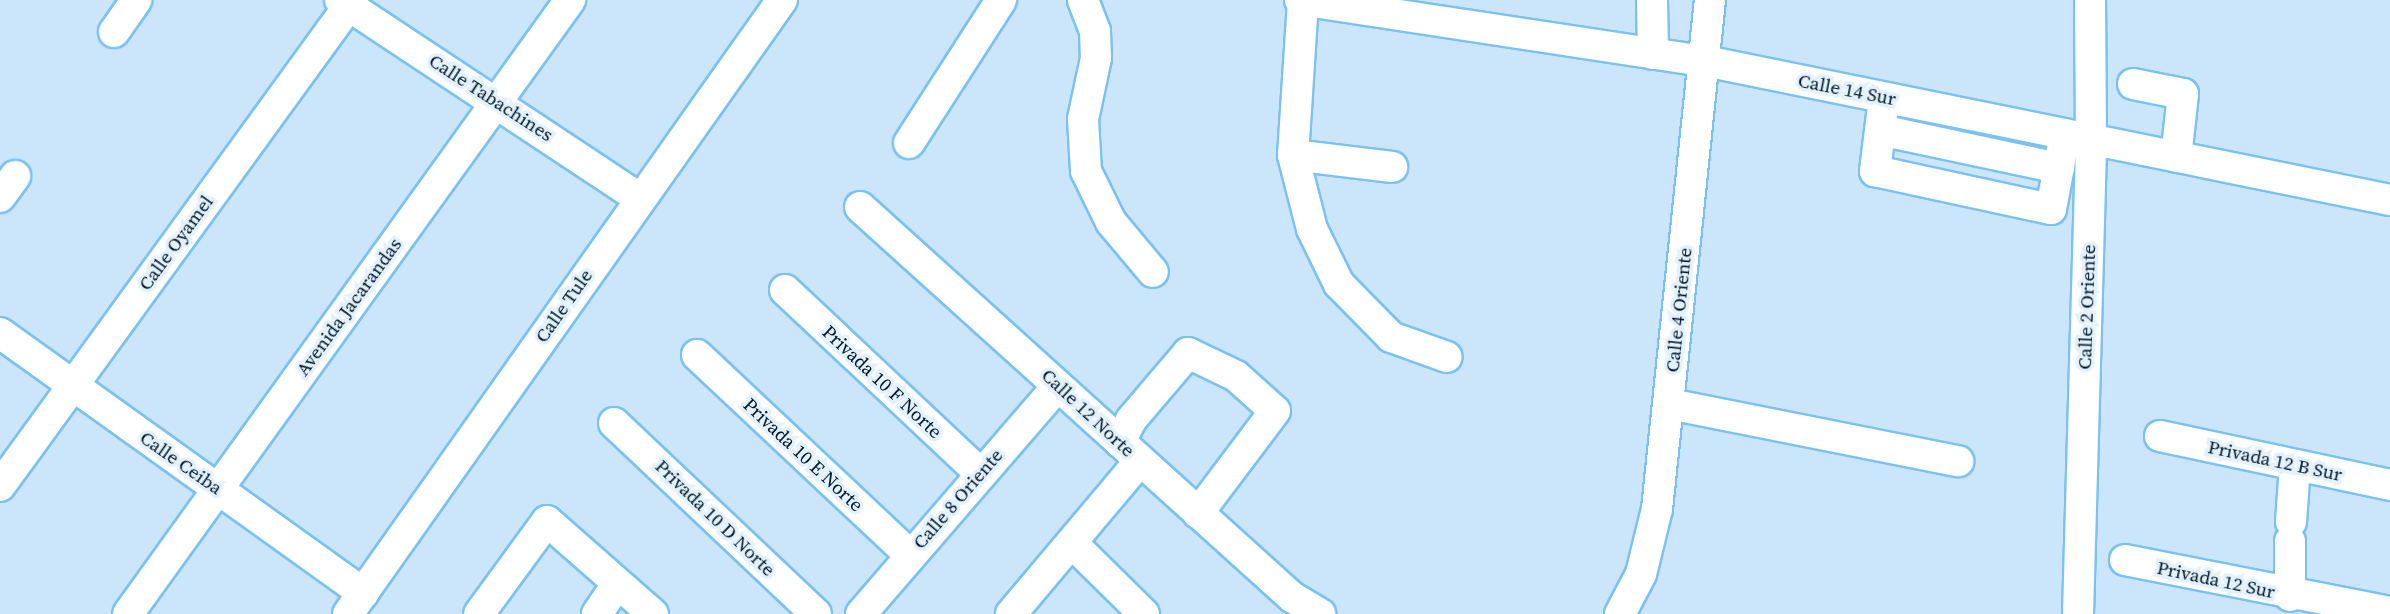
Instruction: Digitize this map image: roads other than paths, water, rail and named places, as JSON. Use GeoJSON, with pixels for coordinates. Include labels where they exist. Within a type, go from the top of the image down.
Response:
{"type":"FeatureCollection","features":[{"type":"Feature","properties":{"kind":"street"},"geometry":{"type":"LineString","coordinates":[[114,32],[136,0]]}},
{"type":"Feature","properties":{"kind":"street","name":"Avenida Jacarandas"},"geometry":{"type":"LineString","coordinates":[[128,614],[570,0]]}},
{"type":"Feature","properties":{"kind":"street","name":"Calle Tule"},"geometry":{"type":"LineString","coordinates":[[356,603],[639,198],[782,0]]}},
{"type":"Feature","properties":{"kind":"street"},"geometry":{"type":"LineString","coordinates":[[909,144],[1001,0]]}},
{"type":"Feature","properties":{"kind":"street"},"geometry":{"type":"LineString","coordinates":[[1083,0],[1095,31],[1096,58],[1083,119],[1086,171],[1111,222],[1153,272]]}},
{"type":"Feature","properties":{"kind":"street"},"geometry":{"type":"LineString","coordinates":[[1301,0],[1293,155],[1312,229],[1339,284],[1391,337],[1447,357]]}},
{"type":"Feature","properties":{"kind":"street","name":"Calle 14 Sur"},"geometry":{"type":"LineString","coordinates":[[1301,0],[1705,61],[2390,200]]}},
{"type":"Feature","properties":{"kind":"street"},"geometry":{"type":"LineString","coordinates":[[1652,0],[1653,54]]}},
{"type":"Feature","properties":{"kind":"street","name":"Calle 4 Oriente"},"geometry":{"type":"LineString","coordinates":[[1620,614],[1641,573],[1657,509],[1710,0]]}},
{"type":"Feature","properties":{"kind":"street","name":"Calle 2 Oriente"},"geometry":{"type":"LineString","coordinates":[[2078,614],[2078,137],[2090,0]]}},
{"type":"Feature","properties":{"kind":"street","name":"Calle Tabachines"},"geometry":{"type":"LineString","coordinates":[[348,2],[639,198]]}},
{"type":"Feature","properties":{"kind":"street","name":"Calle Oyamel"},"geometry":{"type":"LineString","coordinates":[[0,486],[348,2]]}},
{"type":"Feature","properties":{"kind":"street"},"geometry":{"type":"LineString","coordinates":[[2133,84],[2183,94],[2176,157]]}},
{"type":"Feature","properties":{"kind":"street"},"geometry":{"type":"LineString","coordinates":[[1884,98],[1875,171],[2051,209],[2059,167],[2078,137]]}},
{"type":"Feature","properties":{"kind":"street"},"geometry":{"type":"LineString","coordinates":[[1880,130],[2059,167]]}},
{"type":"Feature","properties":{"kind":"street"},"geometry":{"type":"LineString","coordinates":[[1293,155],[1392,167]]}},
{"type":"Feature","properties":{"kind":"street","name":"Calle 12 Norte"},"geometry":{"type":"LineString","coordinates":[[860,207],[1292,597],[1320,614]]}},
{"type":"Feature","properties":{"kind":"street","name":"Privada 10 F Norte"},"geometry":{"type":"LineString","coordinates":[[785,290],[980,473]]}},
{"type":"Feature","properties":{"kind":"street","name":"Calle Ceiba"},"geometry":{"type":"LineString","coordinates":[[0,333],[217,488],[356,603]]}},
{"type":"Feature","properties":{"kind":"street"},"geometry":{"type":"LineString","coordinates":[[1011,614],[1072,543],[1130,451],[1131,420],[1188,353],[1236,376],[1275,411],[1198,513]]}},
{"type":"Feature","properties":{"kind":"street","name":"Privada 10 E Norte"},"geometry":{"type":"LineString","coordinates":[[697,355],[910,555]]}},
{"type":"Feature","properties":{"kind":"street","name":"Calle 8 Oriente"},"geometry":{"type":"LineString","coordinates":[[860,614],[1058,386]]}},
{"type":"Feature","properties":{"kind":"street"},"geometry":{"type":"LineString","coordinates":[[1669,404],[1958,461]]}},
{"type":"Feature","properties":{"kind":"street","name":"Privada 10 D Norte"},"geometry":{"type":"LineString","coordinates":[[614,423],[816,614]]}},
{"type":"Feature","properties":{"kind":"street","name":"Privada 12 B Sur"},"geometry":{"type":"LineString","coordinates":[[2160,436],[2390,485]]}},
{"type":"Feature","properties":{"kind":"street"},"geometry":{"type":"LineString","coordinates":[[2290,596],[2290,532],[2295,465]]}},
{"type":"Feature","properties":{"kind":"street"},"geometry":{"type":"LineString","coordinates":[[479,614],[547,521],[653,614]]}},
{"type":"Feature","properties":{"kind":"street"},"geometry":{"type":"LineString","coordinates":[[1072,543],[1144,614]]}},
{"type":"Feature","properties":{"kind":"street","name":"Privada 12 Sur"},"geometry":{"type":"LineString","coordinates":[[2125,560],[2290,596],[2390,612]]}},
{"type":"Feature","properties":{"kind":"street"},"geometry":{"type":"LineString","coordinates":[[597,614],[617,584]]}}]}
